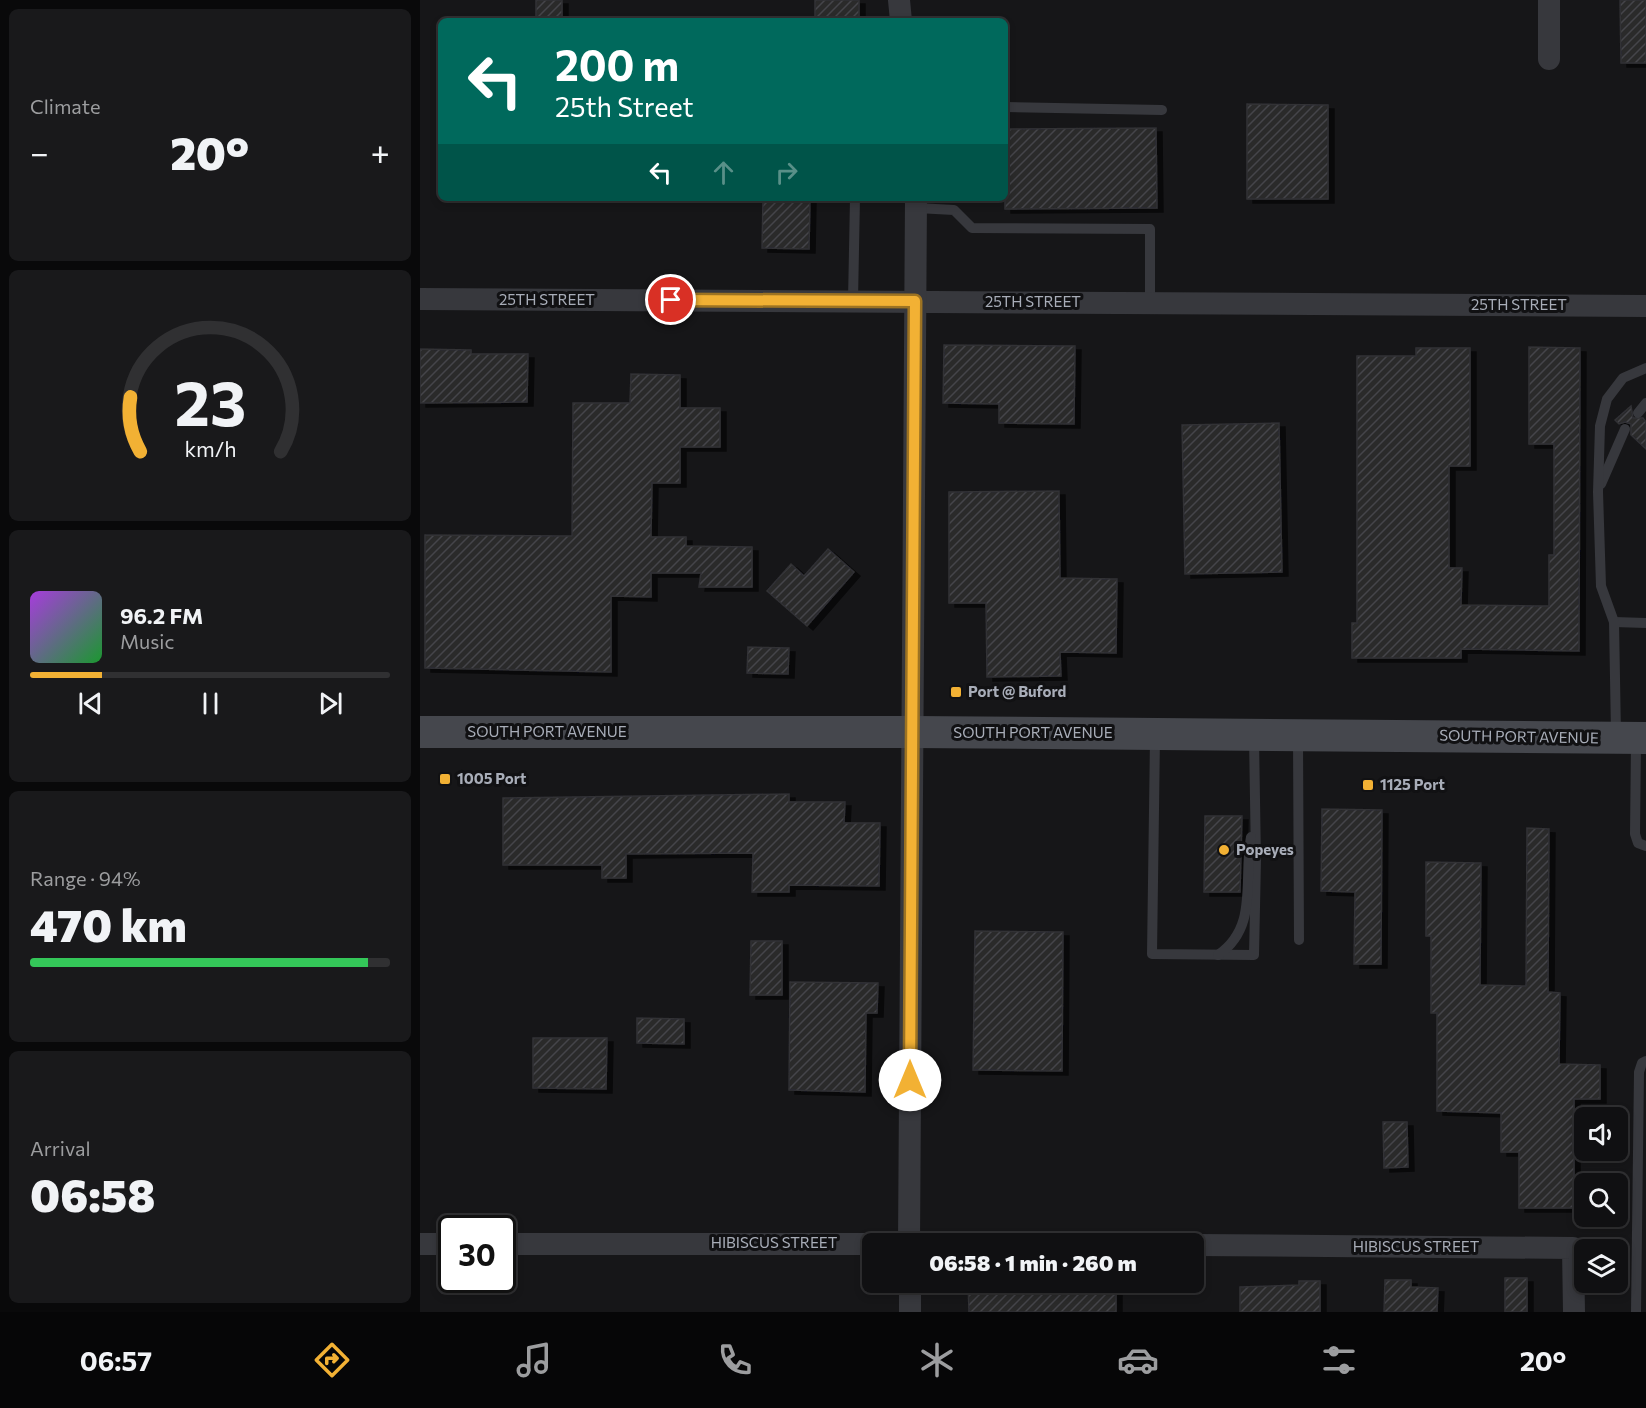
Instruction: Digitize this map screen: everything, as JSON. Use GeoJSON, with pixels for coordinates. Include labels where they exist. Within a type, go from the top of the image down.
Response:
{"type":"FeatureCollection","features":[{"type":"Feature","properties":{"kind":"main road","name":"SOUTH PORT AVENUE"},"geometry":{"type":"LineString","coordinates":[[420,732],[912,732],[1632,738]]}},
{"type":"Feature","properties":{"kind":"street"},"geometry":{"type":"LineString","coordinates":[[899,0],[902,18]]}},
{"type":"Feature","properties":{"kind":"street"},"geometry":{"type":"LineString","coordinates":[[1549,0],[1549,59]]}},
{"type":"Feature","properties":{"kind":"street"},"geometry":{"type":"LineString","coordinates":[[909,1233],[916,203]]}},
{"type":"Feature","properties":{"kind":"street","name":"25TH STREET"},"geometry":{"type":"LineString","coordinates":[[420,299],[1646,306]]}},
{"type":"Feature","properties":{"kind":"street","name":"HIBISCUS STREET"},"geometry":{"type":"LineString","coordinates":[[516,1244],[862,1243]]}},
{"type":"Feature","properties":{"kind":"street"},"geometry":{"type":"LineString","coordinates":[[420,1244],[438,1244]]}},
{"type":"Feature","properties":{"kind":"street","name":"HIBISCUS STREET"},"geometry":{"type":"LineString","coordinates":[[1204,1245],[1573,1248],[1574,1312]]}},
{"type":"Feature","properties":{"kind":"street"},"geometry":{"type":"LineString","coordinates":[[909,1293],[910,1312]]}},
{"type":"Feature","properties":{"kind":"lane"},"geometry":{"type":"LineString","coordinates":[[1008,107],[1161,110]]}},
{"type":"Feature","properties":{"kind":"lane"},"geometry":{"type":"LineString","coordinates":[[853,301],[855,201]]}},
{"type":"Feature","properties":{"kind":"lane"},"geometry":{"type":"LineString","coordinates":[[916,203],[954,210],[972,228],[1149,229],[1150,303]]}},
{"type":"Feature","properties":{"kind":"lane"},"geometry":{"type":"LineString","coordinates":[[1646,368],[1623,378],[1607,399],[1600,426],[1598,492],[1601,586],[1614,622],[1632,738],[1635,834],[1638,843],[1646,846]]}},
{"type":"Feature","properties":{"kind":"lane"},"geometry":{"type":"LineString","coordinates":[[1638,413],[1646,403]]}},
{"type":"Feature","properties":{"kind":"lane"},"geometry":{"type":"LineString","coordinates":[[1598,492],[1625,429]]}},
{"type":"Feature","properties":{"kind":"lane"},"geometry":{"type":"LineString","coordinates":[[1614,622],[1646,622]]}},
{"type":"Feature","properties":{"kind":"lane"},"geometry":{"type":"LineString","coordinates":[[1155,734],[1152,954],[1218,955],[1254,955],[1256,816],[1254,735]]}},
{"type":"Feature","properties":{"kind":"lane"},"geometry":{"type":"LineString","coordinates":[[1298,735],[1299,940]]}},
{"type":"Feature","properties":{"kind":"lane"},"geometry":{"type":"LineString","coordinates":[[1218,955],[1232,945],[1240,934],[1245,915],[1248,855],[1256,816]]}},
{"type":"Feature","properties":{"kind":"lane"},"geometry":{"type":"LineString","coordinates":[[1636,1312],[1638,1072],[1646,1061]]}},
{"type":"Feature","properties":{"kind":"building"},"geometry":{"type":"Polygon","coordinates":[[[536,0],[562,0],[562,18],[536,18],[536,0]]]}},
{"type":"Feature","properties":{"kind":"building"},"geometry":{"type":"Polygon","coordinates":[[[815,0],[859,0],[859,18],[815,18],[815,0]]]}},
{"type":"Feature","properties":{"kind":"building"},"geometry":{"type":"Polygon","coordinates":[[[1620,0],[1646,0],[1646,63],[1621,63],[1620,0]]]}},
{"type":"Feature","properties":{"kind":"building"},"geometry":{"type":"Polygon","coordinates":[[[1247,104],[1328,105],[1328,199],[1247,199],[1247,104]]]}},
{"type":"Feature","properties":{"kind":"building"},"geometry":{"type":"Polygon","coordinates":[[[1156,128],[1157,208],[1005,209],[1005,201],[1008,201],[1008,129],[1156,128]]]}},
{"type":"Feature","properties":{"kind":"building"},"geometry":{"type":"Polygon","coordinates":[[[763,201],[810,201],[809,249],[762,248],[763,201]]]}},
{"type":"Feature","properties":{"kind":"building"},"geometry":{"type":"Polygon","coordinates":[[[944,345],[1075,346],[1074,424],[999,423],[999,404],[943,403],[944,345]]]}},
{"type":"Feature","properties":{"kind":"building"},"geometry":{"type":"Polygon","coordinates":[[[1529,347],[1580,348],[1579,651],[1461,649],[1461,658],[1352,658],[1352,623],[1357,623],[1357,356],[1416,356],[1416,348],[1470,348],[1470,466],[1449,466],[1449,568],[1462,568],[1461,605],[1549,606],[1549,555],[1554,555],[1554,444],[1529,444],[1529,347]]]}},
{"type":"Feature","properties":{"kind":"building"},"geometry":{"type":"Polygon","coordinates":[[[420,349],[471,350],[471,354],[528,354],[527,402],[420,403],[420,349]]]}},
{"type":"Feature","properties":{"kind":"building"},"geometry":{"type":"Polygon","coordinates":[[[631,374],[680,375],[680,408],[720,408],[720,447],[680,447],[680,483],[652,483],[651,537],[686,537],[686,546],[752,547],[752,587],[699,587],[701,573],[651,573],[651,597],[611,596],[611,672],[425,668],[425,535],[572,536],[573,403],[630,403],[631,374]]]}},
{"type":"Feature","properties":{"kind":"building"},"geometry":{"type":"Polygon","coordinates":[[[1631,406],[1633,418],[1643,418],[1646,422],[1646,449],[1631,435],[1631,424],[1625,422],[1619,424],[1615,420],[1631,406]]]}},
{"type":"Feature","properties":{"kind":"building"},"geometry":{"type":"Polygon","coordinates":[[[1279,423],[1282,572],[1185,574],[1182,425],[1279,423]]]}},
{"type":"Feature","properties":{"kind":"building"},"geometry":{"type":"Polygon","coordinates":[[[1059,491],[1060,578],[1117,579],[1116,653],[1060,652],[1061,676],[987,677],[986,603],[949,603],[949,492],[1059,491]]]}},
{"type":"Feature","properties":{"kind":"building"},"geometry":{"type":"Polygon","coordinates":[[[828,549],[854,572],[807,626],[767,591],[791,564],[804,576],[828,549]]]}},
{"type":"Feature","properties":{"kind":"building"},"geometry":{"type":"Polygon","coordinates":[[[748,647],[789,648],[788,674],[747,673],[748,647]]]}},
{"type":"Feature","properties":{"kind":"building"},"geometry":{"type":"Polygon","coordinates":[[[789,794],[789,802],[845,802],[844,823],[880,823],[879,886],[789,885],[789,892],[752,892],[753,853],[626,854],[626,878],[602,878],[602,865],[503,865],[503,798],[789,794]]]}},
{"type":"Feature","properties":{"kind":"building"},"geometry":{"type":"Polygon","coordinates":[[[1322,809],[1382,810],[1381,964],[1354,964],[1355,892],[1321,891],[1322,809]]]}},
{"type":"Feature","properties":{"kind":"building"},"geometry":{"type":"Polygon","coordinates":[[[1205,816],[1242,816],[1240,892],[1204,892],[1205,816]]]}},
{"type":"Feature","properties":{"kind":"building"},"geometry":{"type":"Polygon","coordinates":[[[1527,828],[1549,829],[1548,992],[1560,993],[1559,1064],[1600,1065],[1600,1099],[1574,1099],[1574,1208],[1519,1208],[1519,1152],[1501,1152],[1501,1113],[1437,1111],[1437,1013],[1431,1013],[1431,936],[1426,936],[1426,862],[1481,863],[1480,985],[1526,986],[1527,828]]]}},
{"type":"Feature","properties":{"kind":"building"},"geometry":{"type":"Polygon","coordinates":[[[975,931],[1063,932],[1062,1071],[973,1070],[975,931]]]}},
{"type":"Feature","properties":{"kind":"building"},"geometry":{"type":"Polygon","coordinates":[[[751,941],[782,941],[782,995],[750,995],[751,941]]]}},
{"type":"Feature","properties":{"kind":"building"},"geometry":{"type":"Polygon","coordinates":[[[790,982],[878,983],[877,1013],[866,1013],[865,1092],[789,1090],[790,982]]]}},
{"type":"Feature","properties":{"kind":"building"},"geometry":{"type":"Polygon","coordinates":[[[637,1018],[684,1019],[684,1044],[637,1043],[637,1018]]]}},
{"type":"Feature","properties":{"kind":"building"},"geometry":{"type":"Polygon","coordinates":[[[533,1038],[607,1038],[606,1089],[533,1088],[533,1038]]]}},
{"type":"Feature","properties":{"kind":"building"},"geometry":{"type":"Polygon","coordinates":[[[1383,1122],[1407,1122],[1408,1167],[1384,1168],[1383,1122]]]}},
{"type":"Feature","properties":{"kind":"building"},"geometry":{"type":"Polygon","coordinates":[[[1505,1278],[1527,1278],[1527,1312],[1505,1312],[1505,1278]]]}},
{"type":"Feature","properties":{"kind":"building"},"geometry":{"type":"Polygon","coordinates":[[[1385,1280],[1411,1280],[1411,1287],[1438,1288],[1437,1312],[1384,1312],[1385,1280]]]}},
{"type":"Feature","properties":{"kind":"building"},"geometry":{"type":"Polygon","coordinates":[[[1299,1281],[1320,1281],[1320,1312],[1240,1312],[1240,1287],[1299,1285],[1299,1281]]]}},
{"type":"Feature","properties":{"kind":"building"},"geometry":{"type":"Polygon","coordinates":[[[968,1293],[1116,1293],[1116,1312],[969,1312],[968,1293]]]}},
{"type":"Feature","properties":{"kind":"place","name":"Port @ Buford"},"geometry":{"type":"Point","coordinates":[956,692]}},
{"type":"Feature","properties":{"kind":"place","name":"1005 Port"},"geometry":{"type":"Point","coordinates":[445,779]}},
{"type":"Feature","properties":{"kind":"place","name":"1125 Port"},"geometry":{"type":"Point","coordinates":[1368,785]}},
{"type":"Feature","properties":{"kind":"place","name":"Popeyes"},"geometry":{"type":"Point","coordinates":[1224,850]}},
{"type":"Feature","properties":{"kind":"route"},"geometry":{"type":"LineString","coordinates":[[671,300],[915,301],[910,1080]]}}]}
